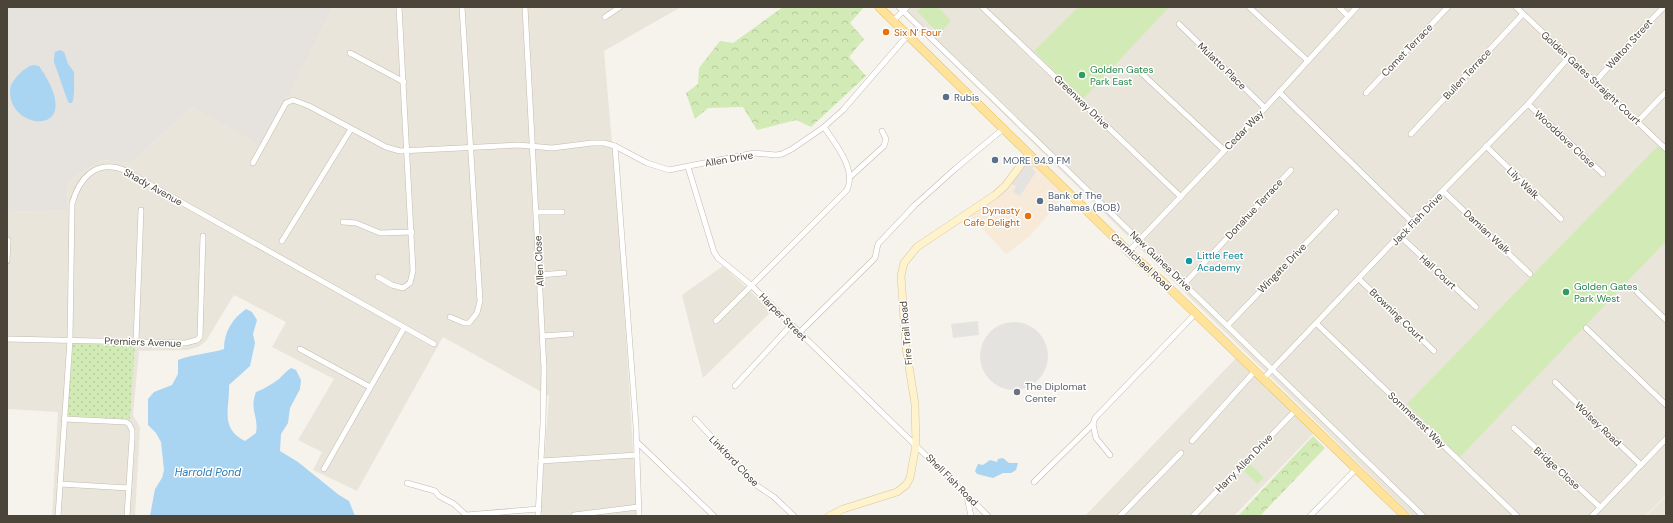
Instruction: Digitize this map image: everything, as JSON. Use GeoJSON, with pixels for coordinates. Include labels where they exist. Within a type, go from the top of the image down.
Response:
{"type":"FeatureCollection","features":[{"type":"Feature","properties":{"kind":"main road","name":"Carmichael Road"},"geometry":{"type":"LineString","coordinates":[[879,7],[1003,130],[1357,468],[1405,516]]}},
{"type":"Feature","properties":{"kind":"street"},"geometry":{"type":"LineString","coordinates":[[378,277],[400,288],[407,286],[410,283],[413,271],[400,7]]}},
{"type":"Feature","properties":{"kind":"street"},"geometry":{"type":"LineString","coordinates":[[450,317],[464,323],[469,322],[474,318],[479,306],[462,7]]}},
{"type":"Feature","properties":{"kind":"street","name":"Allen Close"},"geometry":{"type":"LineString","coordinates":[[525,7],[544,368],[538,516]]}},
{"type":"Feature","properties":{"kind":"street"},"geometry":{"type":"LineString","coordinates":[[605,17],[620,7]]}},
{"type":"Feature","properties":{"kind":"street","name":"Greenway Drive"},"geometry":{"type":"LineString","coordinates":[[982,7],[1181,197]]}},
{"type":"Feature","properties":{"kind":"street"},"geometry":{"type":"LineString","coordinates":[[1249,7],[1308,61]]}},
{"type":"Feature","properties":{"kind":"street"},"geometry":{"type":"LineString","coordinates":[[1339,7],[1348,16]]}},
{"type":"Feature","properties":{"kind":"street","name":"Cedar Way"},"geometry":{"type":"LineString","coordinates":[[1129,251],[1265,108],[1357,7]]}},
{"type":"Feature","properties":{"kind":"street","name":"Comet Terrace"},"geometry":{"type":"LineString","coordinates":[[1366,93],[1448,7]]}},
{"type":"Feature","properties":{"kind":"street","name":"Golden Gates Straight Court"},"geometry":{"type":"LineString","coordinates":[[1516,7],[1596,81],[1666,149]]}},
{"type":"Feature","properties":{"kind":"street","name":"Walton Street"},"geometry":{"type":"LineString","coordinates":[[1596,81],[1639,32],[1664,7]]}},
{"type":"Feature","properties":{"kind":"street"},"geometry":{"type":"LineString","coordinates":[[893,20],[903,8]]}},
{"type":"Feature","properties":{"kind":"street","name":"New Guinea Drive"},"geometry":{"type":"LineString","coordinates":[[903,8],[1423,516]]}},
{"type":"Feature","properties":{"kind":"street","name":"Bullen Terrace"},"geometry":{"type":"LineString","coordinates":[[1411,134],[1523,14]]}},
{"type":"Feature","properties":{"kind":"street","name":"Mulatto Place"},"geometry":{"type":"LineString","coordinates":[[1179,24],[1265,108]]}},
{"type":"Feature","properties":{"kind":"street","name":"Allen Drive"},"geometry":{"type":"LineString","coordinates":[[253,163],[283,108],[290,100],[295,100],[309,106],[391,149],[408,152],[518,145],[533,148],[552,148],[597,142],[615,146],[658,167],[669,170],[747,154],[782,154],[792,149],[824,127],[844,110],[907,36]]}},
{"type":"Feature","properties":{"kind":"street"},"geometry":{"type":"LineString","coordinates":[[350,53],[404,82]]}},
{"type":"Feature","properties":{"kind":"street","name":"Jack Fish Drive"},"geometry":{"type":"LineString","coordinates":[[1263,379],[1412,222],[1528,104],[1569,57]]}},
{"type":"Feature","properties":{"kind":"street"},"geometry":{"type":"LineString","coordinates":[[1137,68],[1224,150]]}},
{"type":"Feature","properties":{"kind":"street"},"geometry":{"type":"LineString","coordinates":[[1279,92],[1412,222]]}},
{"type":"Feature","properties":{"kind":"street"},"geometry":{"type":"LineString","coordinates":[[1638,121],[1666,92]]}},
{"type":"Feature","properties":{"kind":"street","name":"Wooddove Close"},"geometry":{"type":"LineString","coordinates":[[1528,104],[1603,174]]}},
{"type":"Feature","properties":{"kind":"street"},"geometry":{"type":"LineString","coordinates":[[716,321],[847,190],[850,177],[840,152],[824,127]]}},
{"type":"Feature","properties":{"kind":"street"},"geometry":{"type":"LineString","coordinates":[[282,241],[351,129]]}},
{"type":"Feature","properties":{"kind":"street"},"geometry":{"type":"LineString","coordinates":[[799,333],[875,258],[878,244],[915,205],[955,169],[1003,130]]}},
{"type":"Feature","properties":{"kind":"street"},"geometry":{"type":"LineString","coordinates":[[850,177],[884,146],[886,139],[882,131]]}},
{"type":"Feature","properties":{"kind":"street"},"geometry":{"type":"LineString","coordinates":[[615,146],[637,442],[639,516]]}},
{"type":"Feature","properties":{"kind":"street","name":"Lily Walk"},"geometry":{"type":"LineString","coordinates":[[1486,146],[1561,219]]}},
{"type":"Feature","properties":{"kind":"street","name":"Fire Trail Road"},"geometry":{"type":"LineString","coordinates":[[828,516],[843,508],[900,490],[910,478],[916,445],[915,404],[906,348],[902,276],[904,263],[917,247],[995,195],[1006,186],[1029,154]]}},
{"type":"Feature","properties":{"kind":"street","name":"Shady Avenue"},"geometry":{"type":"LineString","coordinates":[[58,516],[70,340],[72,204],[75,191],[87,176],[96,169],[110,167],[124,170],[434,344]]}},
{"type":"Feature","properties":{"kind":"street","name":"Harper Street"},"geometry":{"type":"LineString","coordinates":[[688,167],[714,252],[718,258],[752,286],[916,445]]}},
{"type":"Feature","properties":{"kind":"street","name":"Donahue Terrace"},"geometry":{"type":"LineString","coordinates":[[1184,284],[1291,170]]}},
{"type":"Feature","properties":{"kind":"street","name":"Damian Walk"},"geometry":{"type":"LineString","coordinates":[[1443,191],[1530,274]]}},
{"type":"Feature","properties":{"kind":"street"},"geometry":{"type":"LineString","coordinates":[[136,342],[141,210]]}},
{"type":"Feature","properties":{"kind":"street"},"geometry":{"type":"LineString","coordinates":[[536,212],[562,212]]}},
{"type":"Feature","properties":{"kind":"street","name":"Wingate Drive"},"geometry":{"type":"LineString","coordinates":[[1228,325],[1336,212]]}},
{"type":"Feature","properties":{"kind":"street"},"geometry":{"type":"LineString","coordinates":[[343,222],[356,223],[380,233],[412,232]]}},
{"type":"Feature","properties":{"kind":"street","name":"Premiers Avenue"},"geometry":{"type":"LineString","coordinates":[[7,339],[185,343],[199,339],[203,236]]}},
{"type":"Feature","properties":{"kind":"street","name":"Hall Court"},"geometry":{"type":"LineString","coordinates":[[1400,236],[1476,307]]}},
{"type":"Feature","properties":{"kind":"street"},"geometry":{"type":"LineString","coordinates":[[7,261],[8,240]]}},
{"type":"Feature","properties":{"kind":"street"},"geometry":{"type":"LineString","coordinates":[[539,275],[564,273]]}},
{"type":"Feature","properties":{"kind":"street","name":"Browning Court"},"geometry":{"type":"LineString","coordinates":[[1359,279],[1434,352]]}},
{"type":"Feature","properties":{"kind":"street"},"geometry":{"type":"LineString","coordinates":[[1637,292],[1666,320]]}},
{"type":"Feature","properties":{"kind":"street"},"geometry":{"type":"LineString","coordinates":[[1034,482],[1093,424],[1095,418],[1195,314]]}},
{"type":"Feature","properties":{"kind":"street","name":"Sommerest Way"},"geometry":{"type":"LineString","coordinates":[[1316,324],[1517,516]]}},
{"type":"Feature","properties":{"kind":"street"},"geometry":{"type":"LineString","coordinates":[[735,386],[791,325]]}},
{"type":"Feature","properties":{"kind":"street"},"geometry":{"type":"LineString","coordinates":[[324,469],[404,328]]}},
{"type":"Feature","properties":{"kind":"street"},"geometry":{"type":"LineString","coordinates":[[1586,328],[1666,405]]}},
{"type":"Feature","properties":{"kind":"street"},"geometry":{"type":"LineString","coordinates":[[543,336],[571,334]]}},
{"type":"Feature","properties":{"kind":"street"},"geometry":{"type":"LineString","coordinates":[[300,348],[370,387]]}},
{"type":"Feature","properties":{"kind":"street"},"geometry":{"type":"LineString","coordinates":[[1192,441],[1255,371]]}},
{"type":"Feature","properties":{"kind":"street","name":"Wolsey Road"},"geometry":{"type":"LineString","coordinates":[[1555,382],[1641,464]]}},
{"type":"Feature","properties":{"kind":"street","name":"Harry Allen Drive"},"geometry":{"type":"LineString","coordinates":[[1193,516],[1296,410]]}},
{"type":"Feature","properties":{"kind":"street"},"geometry":{"type":"LineString","coordinates":[[64,419],[126,422],[129,424],[132,430],[132,439],[127,516]]}},
{"type":"Feature","properties":{"kind":"street","name":"Linkford Close"},"geometry":{"type":"LineString","coordinates":[[695,419],[756,485],[774,497],[794,516]]}},
{"type":"Feature","properties":{"kind":"street"},"geometry":{"type":"LineString","coordinates":[[1093,424],[1096,438],[1110,456]]}},
{"type":"Feature","properties":{"kind":"street","name":"Bridge Close"},"geometry":{"type":"LineString","coordinates":[[1514,428],[1600,507]]}},
{"type":"Feature","properties":{"kind":"street"},"geometry":{"type":"LineString","coordinates":[[1592,516],[1666,439]]}},
{"type":"Feature","properties":{"kind":"street"},"geometry":{"type":"LineString","coordinates":[[637,442],[714,516]]}},
{"type":"Feature","properties":{"kind":"street","name":"Shell Fish Road"},"geometry":{"type":"LineString","coordinates":[[916,445],[988,516]]}},
{"type":"Feature","properties":{"kind":"street"},"geometry":{"type":"LineString","coordinates":[[1120,516],[1181,453]]}},
{"type":"Feature","properties":{"kind":"street"},"geometry":{"type":"LineString","coordinates":[[541,461],[637,455]]}},
{"type":"Feature","properties":{"kind":"street"},"geometry":{"type":"LineString","coordinates":[[1310,516],[1357,468]]}},
{"type":"Feature","properties":{"kind":"street"},"geometry":{"type":"LineString","coordinates":[[406,483],[435,491],[439,496],[454,504],[466,515],[539,510]]}},
{"type":"Feature","properties":{"kind":"street"},"geometry":{"type":"LineString","coordinates":[[60,484],[129,488]]}},
{"type":"Feature","properties":{"kind":"street"},"geometry":{"type":"LineString","coordinates":[[967,496],[971,516]]}},
{"type":"Feature","properties":{"kind":"street"},"geometry":{"type":"LineString","coordinates":[[574,515],[638,507]]}},
{"type":"Feature","properties":{"kind":"shaded area"},"geometry":{"type":"Polygon","coordinates":[[[7,7],[333,7],[263,146],[192,107],[131,163],[102,160],[68,181],[67,210],[7,212],[7,7]]]}},
{"type":"Feature","properties":{"kind":"shaded area"},"geometry":{"type":"Polygon","coordinates":[[[333,7],[681,7],[604,51],[619,224],[637,516],[540,516],[549,396],[443,337],[357,491],[313,470],[322,452],[298,440],[334,379],[272,347],[286,322],[234,295],[206,341],[198,347],[187,350],[139,351],[133,415],[140,427],[135,516],[52,516],[58,412],[7,409],[7,212],[67,210],[68,181],[102,160],[131,163],[192,107],[263,145],[333,7]]]}},
{"type":"Feature","properties":{"kind":"shaded area"},"geometry":{"type":"Polygon","coordinates":[[[895,7],[1666,7],[1666,495],[1645,516],[1412,516],[895,7]]]}},
{"type":"Feature","properties":{"kind":"shaded area"},"geometry":{"type":"Polygon","coordinates":[[[1027,158],[1065,194],[1031,235],[1006,254],[970,216],[995,199],[1027,158]]]}},
{"type":"Feature","properties":{"kind":"shaded area"},"geometry":{"type":"Polygon","coordinates":[[[1025,163],[1034,167],[1032,169],[1036,172],[1020,196],[1013,192],[1016,186],[1011,184],[1025,163]]]}},
{"type":"Feature","properties":{"kind":"shaded area"},"geometry":{"type":"Polygon","coordinates":[[[723,266],[772,311],[703,378],[682,295],[723,266]]]}},
{"type":"Feature","properties":{"kind":"shaded area"},"geometry":{"type":"Polygon","coordinates":[[[978,321],[979,335],[953,338],[951,324],[978,321]]]}},
{"type":"Feature","properties":{"kind":"shaded area"},"geometry":{"type":"Polygon","coordinates":[[[1014,322],[1027,325],[1038,332],[1045,343],[1048,356],[1045,369],[1038,380],[1027,387],[1014,390],[1001,387],[990,380],[983,369],[980,356],[983,343],[990,332],[1001,325],[1014,322]]]}},
{"type":"Feature","properties":{"kind":"shaded area"},"geometry":{"type":"Polygon","coordinates":[[[1236,358],[1314,433],[1234,516],[1085,516],[1236,358]]]}},
{"type":"Feature","properties":{"kind":"shaded area"},"geometry":{"type":"Polygon","coordinates":[[[1666,496],[1666,516],[1646,516],[1666,496]]]}},
{"type":"Feature","properties":{"kind":"green space"},"geometry":{"type":"Polygon","coordinates":[[[783,7],[864,7],[850,23],[864,39],[849,57],[866,76],[811,127],[796,120],[757,130],[743,107],[708,108],[695,119],[686,93],[698,84],[699,68],[720,41],[733,43],[783,7]]]}},
{"type":"Feature","properties":{"kind":"green space"},"geometry":{"type":"Polygon","coordinates":[[[922,7],[938,7],[951,21],[939,34],[917,11],[922,7]]]}},
{"type":"Feature","properties":{"kind":"green space","name":"Golden Gates Park East"},"geometry":{"type":"Polygon","coordinates":[[[1078,7],[1169,7],[1083,99],[1034,51],[1078,7]]]}},
{"type":"Feature","properties":{"kind":"green space","name":"Golden Gates Park West"},"geometry":{"type":"Polygon","coordinates":[[[1658,146],[1666,153],[1666,241],[1460,457],[1407,404],[1658,146]]]}},
{"type":"Feature","properties":{"kind":"green space"},"geometry":{"type":"Polygon","coordinates":[[[73,343],[135,345],[130,419],[67,416],[73,343]]]}},
{"type":"Feature","properties":{"kind":"green space"},"geometry":{"type":"Polygon","coordinates":[[[1313,436],[1325,448],[1260,516],[1238,516],[1313,436]]]}},
{"type":"Feature","properties":{"kind":"green space"},"geometry":{"type":"Polygon","coordinates":[[[1250,464],[1264,478],[1257,484],[1243,470],[1250,464]]]}},
{"type":"Feature","properties":{"kind":"water"},"geometry":{"type":"Polygon","coordinates":[[[60,50],[64,52],[68,64],[74,72],[74,93],[72,103],[69,103],[67,99],[54,62],[55,52],[60,50]]]}},
{"type":"Feature","properties":{"kind":"water"},"geometry":{"type":"Polygon","coordinates":[[[33,65],[39,66],[53,91],[55,108],[51,118],[41,121],[29,119],[18,112],[11,101],[11,85],[23,70],[33,65]]]}},
{"type":"Feature","properties":{"kind":"water","name":"Harrold Pond"},"geometry":{"type":"Polygon","coordinates":[[[246,309],[252,312],[257,320],[253,334],[255,343],[250,366],[229,385],[228,417],[232,430],[237,436],[245,441],[256,433],[257,427],[253,404],[256,392],[279,379],[291,368],[296,370],[301,380],[300,389],[290,408],[288,423],[281,434],[280,451],[298,462],[339,495],[349,501],[355,516],[150,516],[155,489],[162,478],[164,470],[161,442],[156,433],[148,425],[148,399],[154,392],[172,385],[178,374],[178,360],[189,356],[224,349],[225,337],[230,326],[246,309]]]}},
{"type":"Feature","properties":{"kind":"water"},"geometry":{"type":"Polygon","coordinates":[[[1003,458],[1009,463],[1018,463],[1016,470],[1011,473],[1003,473],[993,478],[977,474],[975,471],[978,464],[983,465],[990,460],[997,462],[998,459],[1003,458]]]}},
{"type":"Feature","properties":{"kind":"place","name":"Six N' Four"},"geometry":{"type":"Point","coordinates":[886,32]}},
{"type":"Feature","properties":{"kind":"place","name":"Golden Gates Park East"},"geometry":{"type":"Point","coordinates":[1082,75]}},
{"type":"Feature","properties":{"kind":"place","name":"Rubis"},"geometry":{"type":"Point","coordinates":[946,97]}},
{"type":"Feature","properties":{"kind":"place","name":"MORE 94.9 FM"},"geometry":{"type":"Point","coordinates":[995,160]}},
{"type":"Feature","properties":{"kind":"place","name":"Bank of The Bahamas (BOB)"},"geometry":{"type":"Point","coordinates":[1040,201]}},
{"type":"Feature","properties":{"kind":"place","name":"Dynasty Cafe Delight"},"geometry":{"type":"Point","coordinates":[1028,216]}},
{"type":"Feature","properties":{"kind":"place","name":"Little Feet Academy"},"geometry":{"type":"Point","coordinates":[1189,261]}},
{"type":"Feature","properties":{"kind":"place","name":"Golden Gates Park West"},"geometry":{"type":"Point","coordinates":[1566,292]}},
{"type":"Feature","properties":{"kind":"place","name":"The Diplomat Center"},"geometry":{"type":"Point","coordinates":[1017,392]}}]}
